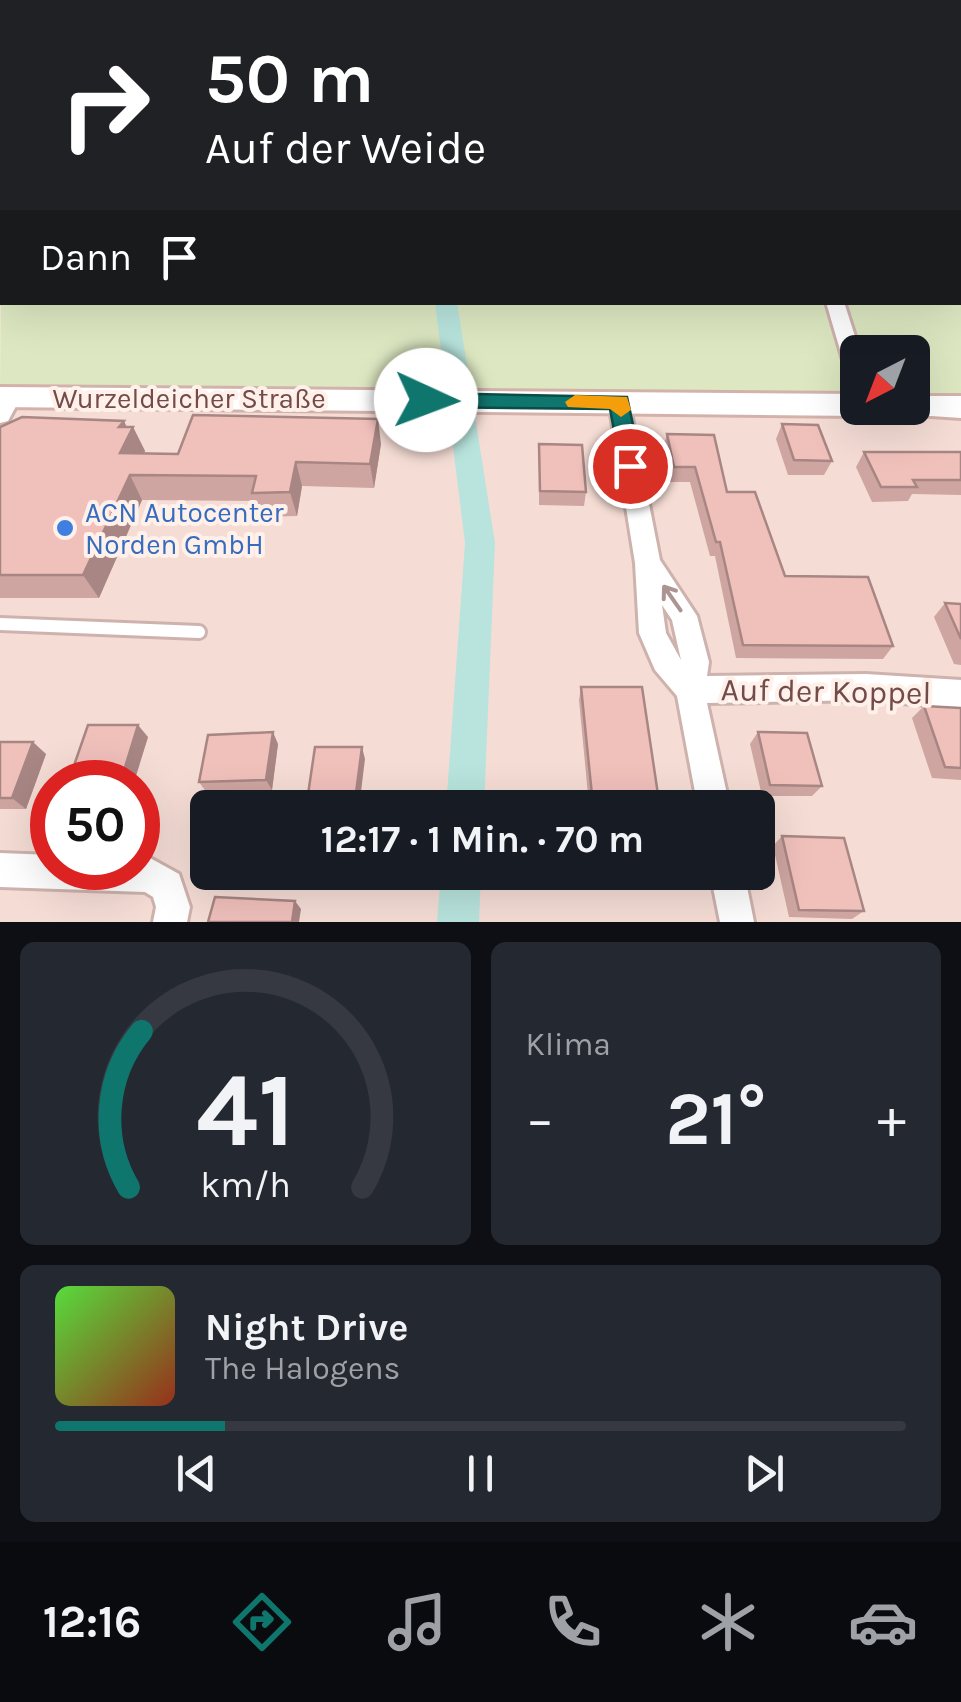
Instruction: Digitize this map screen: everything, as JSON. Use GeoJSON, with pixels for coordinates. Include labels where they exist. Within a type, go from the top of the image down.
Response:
{"type":"FeatureCollection","features":[{"type":"Feature","properties":{"kind":"main road","name":"Wurzeldeicher Straße"},"geometry":{"type":"LineString","coordinates":[[4,403],[426,400],[840,405]]}},
{"type":"Feature","properties":{"kind":"main road"},"geometry":{"type":"LineString","coordinates":[[930,406],[961,407]]}},
{"type":"Feature","properties":{"kind":"street"},"geometry":{"type":"LineString","coordinates":[[837,305],[846,335]]}},
{"type":"Feature","properties":{"kind":"street"},"geometry":{"type":"LineString","coordinates":[[619,402],[648,564],[684,616],[695,662],[690,690],[710,790]]}},
{"type":"Feature","properties":{"kind":"street","name":"Auf der Koppel"},"geometry":{"type":"LineString","coordinates":[[690,690],[866,687],[961,694]]}},
{"type":"Feature","properties":{"kind":"street"},"geometry":{"type":"LineString","coordinates":[[0,870],[150,874],[167,886],[173,907],[170,922]]}},
{"type":"Feature","properties":{"kind":"street"},"geometry":{"type":"LineString","coordinates":[[731,890],[737,922]]}},
{"type":"Feature","properties":{"kind":"lane"},"geometry":{"type":"LineString","coordinates":[[0,624],[199,632]]}},
{"type":"Feature","properties":{"kind":"shaded area"},"geometry":{"type":"Polygon","coordinates":[[[0,407],[840,416],[840,425],[930,425],[930,417],[961,417],[961,922],[0,922],[0,407]]]}},
{"type":"Feature","properties":{"kind":"green space"},"geometry":{"type":"Polygon","coordinates":[[[1,305],[961,305],[961,397],[930,396],[930,335],[840,335],[840,395],[0,387],[1,305]]]}},
{"type":"Feature","properties":{"kind":"building"},"geometry":{"type":"Polygon","coordinates":[[[193,415],[378,419],[370,464],[296,462],[290,492],[252,493],[256,476],[130,475],[83,575],[0,575],[0,427],[22,417],[124,421],[119,427],[133,427],[120,453],[178,454],[193,415]]]}},
{"type":"Feature","properties":{"kind":"building"},"geometry":{"type":"Polygon","coordinates":[[[782,424],[818,425],[832,461],[794,460],[782,424]]]}},
{"type":"Feature","properties":{"kind":"building"},"geometry":{"type":"Polygon","coordinates":[[[667,434],[714,435],[727,492],[755,492],[785,576],[868,577],[893,646],[743,645],[720,542],[716,542],[695,467],[674,467],[667,434]]]}},
{"type":"Feature","properties":{"kind":"building"},"geometry":{"type":"Polygon","coordinates":[[[539,444],[582,445],[586,492],[540,491],[539,444]]]}},
{"type":"Feature","properties":{"kind":"building"},"geometry":{"type":"Polygon","coordinates":[[[864,452],[961,452],[961,480],[913,480],[917,487],[881,487],[864,452]]]}},
{"type":"Feature","properties":{"kind":"building"},"geometry":{"type":"Polygon","coordinates":[[[945,603],[961,604],[961,639],[945,603]]]}},
{"type":"Feature","properties":{"kind":"building"},"geometry":{"type":"Polygon","coordinates":[[[581,687],[642,687],[657,790],[591,790],[581,687]]]}},
{"type":"Feature","properties":{"kind":"building"},"geometry":{"type":"Polygon","coordinates":[[[924,706],[961,708],[961,768],[945,767],[924,706]]]}},
{"type":"Feature","properties":{"kind":"building"},"geometry":{"type":"Polygon","coordinates":[[[88,725],[138,725],[127,760],[76,760],[88,725]]]}},
{"type":"Feature","properties":{"kind":"building"},"geometry":{"type":"Polygon","coordinates":[[[273,732],[266,780],[199,782],[208,735],[273,732]]]}},
{"type":"Feature","properties":{"kind":"building"},"geometry":{"type":"Polygon","coordinates":[[[758,732],[807,733],[822,786],[770,785],[758,732]]]}},
{"type":"Feature","properties":{"kind":"building"},"geometry":{"type":"Polygon","coordinates":[[[0,742],[33,742],[12,798],[0,798],[0,742]]]}},
{"type":"Feature","properties":{"kind":"building"},"geometry":{"type":"Polygon","coordinates":[[[315,747],[362,747],[356,790],[309,790],[315,747]]]}},
{"type":"Feature","properties":{"kind":"building"},"geometry":{"type":"Polygon","coordinates":[[[782,836],[844,838],[864,911],[799,910],[782,836]]]}},
{"type":"Feature","properties":{"kind":"building"},"geometry":{"type":"Polygon","coordinates":[[[215,897],[295,901],[292,922],[208,922],[215,897]]]}},
{"type":"Feature","properties":{"kind":"waterway"},"geometry":{"type":"LineString","coordinates":[[446,305],[480,543],[466,790]]}},
{"type":"Feature","properties":{"kind":"waterway"},"geometry":{"type":"LineString","coordinates":[[458,922],[460,890]]}},
{"type":"Feature","properties":{"kind":"slow traffic"},"geometry":{"type":"LineString","coordinates":[[575,402],[619,402],[621,410]]}},
{"type":"Feature","properties":{"kind":"place","name":"ACN Autocenter Norden GmbH"},"geometry":{"type":"Point","coordinates":[65,528]}},
{"type":"Feature","properties":{"kind":"route"},"geometry":{"type":"LineString","coordinates":[[426,400],[619,402],[630,466]]}}]}
